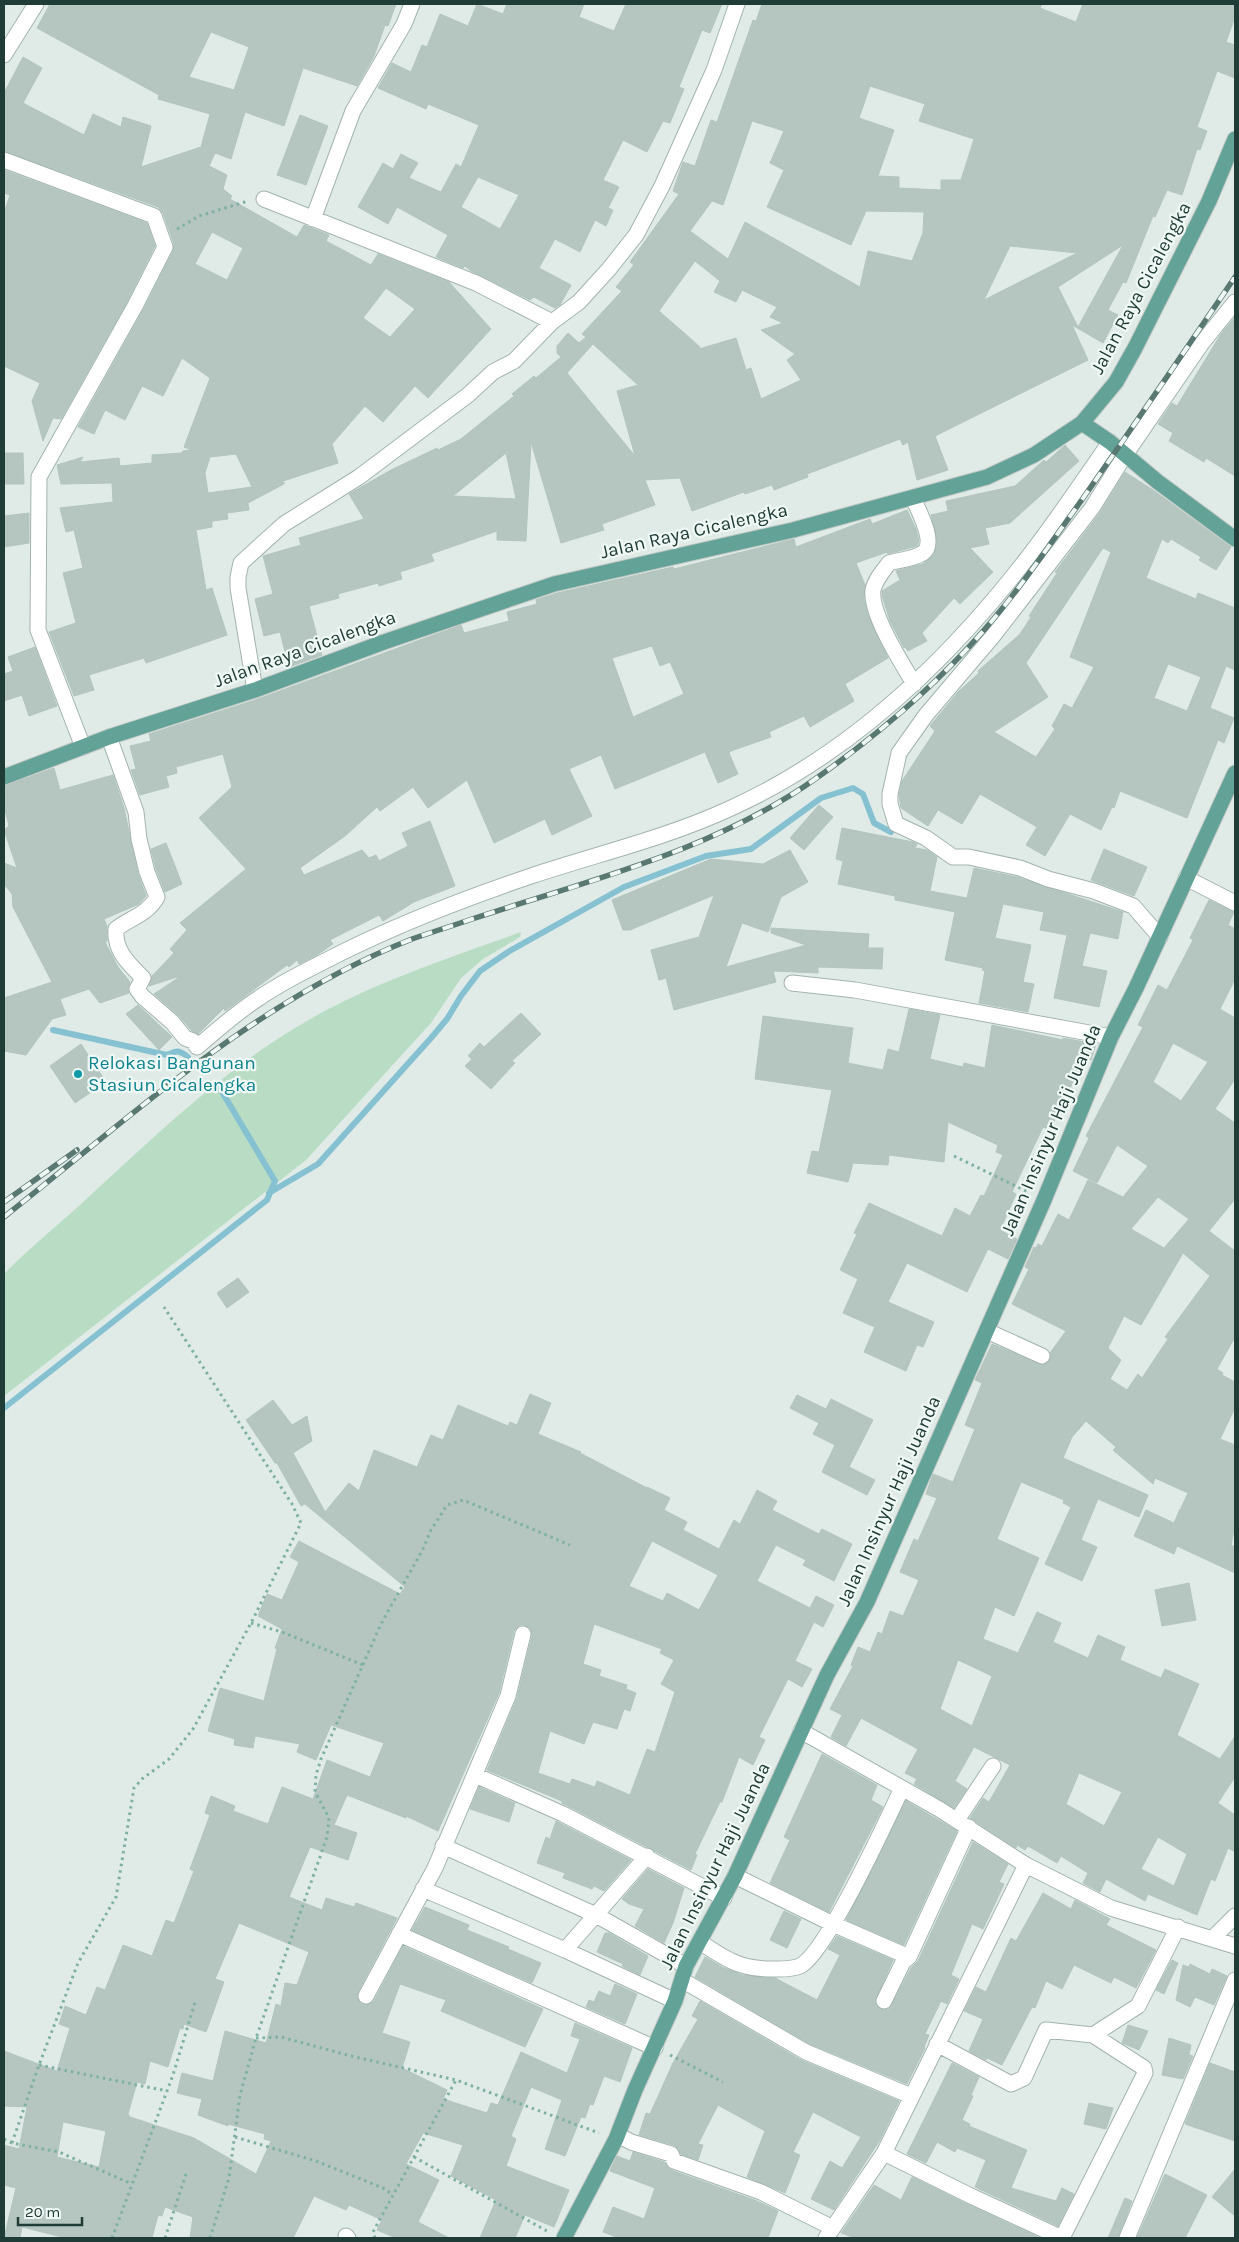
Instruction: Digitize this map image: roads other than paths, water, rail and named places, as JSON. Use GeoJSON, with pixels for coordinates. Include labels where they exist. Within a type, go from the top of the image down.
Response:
{"type":"FeatureCollection","features":[{"type":"Feature","properties":{"kind":"main road","name":"Jalan Raya Cicalengka"},"geometry":{"type":"LineString","coordinates":[[4,777],[109,737],[255,690],[384,642],[554,584],[793,530],[913,498],[987,477],[1034,455],[1082,423],[1116,382],[1136,348],[1209,201],[1235,139]]}},
{"type":"Feature","properties":{"kind":"main road"},"geometry":{"type":"LineString","coordinates":[[1082,423],[1110,442],[1158,482],[1235,539]]}},
{"type":"Feature","properties":{"kind":"main road","name":"Jalan Insinyur Haji Juanda"},"geometry":{"type":"LineString","coordinates":[[559,2236],[617,2137],[675,2001],[684,1973],[736,1876],[827,1675],[868,1602],[1044,1200],[1111,1037],[1160,937],[1235,772]]}},
{"type":"Feature","properties":{"kind":"street"},"geometry":{"type":"LineString","coordinates":[[4,55],[36,4]]}},
{"type":"Feature","properties":{"kind":"street"},"geometry":{"type":"LineString","coordinates":[[313,219],[353,111],[404,24],[412,4]]}},
{"type":"Feature","properties":{"kind":"street"},"geometry":{"type":"LineString","coordinates":[[255,690],[238,588],[241,563],[284,524],[359,477],[468,395],[493,372],[514,361],[552,322],[579,302],[636,235],[662,186],[714,70],[737,4]]}},
{"type":"Feature","properties":{"kind":"street"},"geometry":{"type":"LineString","coordinates":[[4,160],[154,216],[165,248],[135,306],[39,477],[38,630],[83,747]]}},
{"type":"Feature","properties":{"kind":"street"},"geometry":{"type":"LineString","coordinates":[[264,199],[476,282],[552,322]]}},
{"type":"Feature","properties":{"kind":"street"},"geometry":{"type":"LineString","coordinates":[[1160,937],[1133,906],[1094,891],[1048,879],[1020,868],[969,857],[953,856],[943,851],[926,838],[896,824],[890,804],[890,794],[899,753],[926,715],[993,636],[1086,516],[1125,455],[1202,343],[1235,302]]}},
{"type":"Feature","properties":{"kind":"street"},"geometry":{"type":"LineString","coordinates":[[109,737],[136,812],[139,839],[147,872],[157,897],[145,912],[116,930],[115,939],[122,956],[143,978],[137,989],[142,996],[172,1022],[185,1038],[193,1042],[197,1047],[260,996],[364,940],[431,912],[513,883],[643,842],[728,810],[778,785],[864,728],[914,684],[961,638],[1026,561],[1110,442]]}},
{"type":"Feature","properties":{"kind":"street"},"geometry":{"type":"LineString","coordinates":[[913,498],[927,530],[929,541],[927,548],[923,553],[889,563],[874,587],[873,597],[887,636],[914,684]]}},
{"type":"Feature","properties":{"kind":"street"},"geometry":{"type":"LineString","coordinates":[[1186,878],[1235,903]]}},
{"type":"Feature","properties":{"kind":"street"},"geometry":{"type":"LineString","coordinates":[[792,983],[855,990],[1111,1037]]}},
{"type":"Feature","properties":{"kind":"street"},"geometry":{"type":"LineString","coordinates":[[986,1331],[1042,1356]]}},
{"type":"Feature","properties":{"kind":"street"},"geometry":{"type":"LineString","coordinates":[[366,1996],[435,1868],[508,1696],[523,1634]]}},
{"type":"Feature","properties":{"kind":"street"},"geometry":{"type":"LineString","coordinates":[[801,1731],[963,1824],[1026,1865],[1111,1908],[1235,1946]]}},
{"type":"Feature","properties":{"kind":"street"},"geometry":{"type":"LineString","coordinates":[[884,2001],[903,1962],[910,1956],[963,1824],[993,1766]]}},
{"type":"Feature","properties":{"kind":"street"},"geometry":{"type":"LineString","coordinates":[[475,1775],[563,1814],[724,1898]]}},
{"type":"Feature","properties":{"kind":"street"},"geometry":{"type":"LineString","coordinates":[[700,1942],[739,1965],[765,1970],[800,1966],[806,1961],[833,1924],[870,1856],[902,1788]]}},
{"type":"Feature","properties":{"kind":"street"},"geometry":{"type":"LineString","coordinates":[[443,1846],[596,1915],[806,2052],[911,2096]]}},
{"type":"Feature","properties":{"kind":"street"},"geometry":{"type":"LineString","coordinates":[[565,1950],[646,1856]]}},
{"type":"Feature","properties":{"kind":"street"},"geometry":{"type":"LineString","coordinates":[[617,2137],[671,2154],[674,2161],[761,2192],[830,2233],[884,2153],[1026,1865]]}},
{"type":"Feature","properties":{"kind":"street"},"geometry":{"type":"LineString","coordinates":[[736,1876],[833,1924],[910,1956]]}},
{"type":"Feature","properties":{"kind":"street"},"geometry":{"type":"LineString","coordinates":[[423,1889],[565,1950],[675,2001]]}},
{"type":"Feature","properties":{"kind":"street"},"geometry":{"type":"LineString","coordinates":[[1213,1938],[1235,1916]]}},
{"type":"Feature","properties":{"kind":"street"},"geometry":{"type":"LineString","coordinates":[[1093,2035],[1138,2006],[1178,1927]]}},
{"type":"Feature","properties":{"kind":"street"},"geometry":{"type":"LineString","coordinates":[[399,1934],[655,2048]]}},
{"type":"Feature","properties":{"kind":"street"},"geometry":{"type":"LineString","coordinates":[[1127,2238],[1235,1980]]}},
{"type":"Feature","properties":{"kind":"street"},"geometry":{"type":"LineString","coordinates":[[884,2153],[1062,2238],[1145,2073],[1144,2068],[1093,2035],[1046,2030],[1024,2078],[1011,2084],[937,2044]]}},
{"type":"Feature","properties":{"kind":"waterway"},"geometry":{"type":"LineString","coordinates":[[269,1193],[318,1164],[447,1019],[480,971],[508,952],[624,887],[706,856],[751,849],[821,798],[853,788],[863,794],[874,823],[891,832]]}},
{"type":"Feature","properties":{"kind":"waterway"},"geometry":{"type":"LineString","coordinates":[[53,1030],[167,1055],[178,1052],[188,1057]]}},
{"type":"Feature","properties":{"kind":"waterway"},"geometry":{"type":"LineString","coordinates":[[4,1408],[267,1200],[275,1181],[218,1085]]}},
{"type":"Feature","properties":{"kind":"railway"},"geometry":{"type":"LineString","coordinates":[[4,1217],[198,1063],[249,1027],[301,994],[355,964],[412,939],[651,861],[695,844],[779,802],[818,777],[863,744],[947,670],[985,629],[1010,598],[1100,473],[1235,277]]}},
{"type":"Feature","properties":{"kind":"railway"},"geometry":{"type":"LineString","coordinates":[[4,1202],[77,1150]]}},
{"type":"Feature","properties":{"kind":"place","name":"Relokasi Bangunan Stasiun Cicalengka"},"geometry":{"type":"Point","coordinates":[78,1074]}}]}
